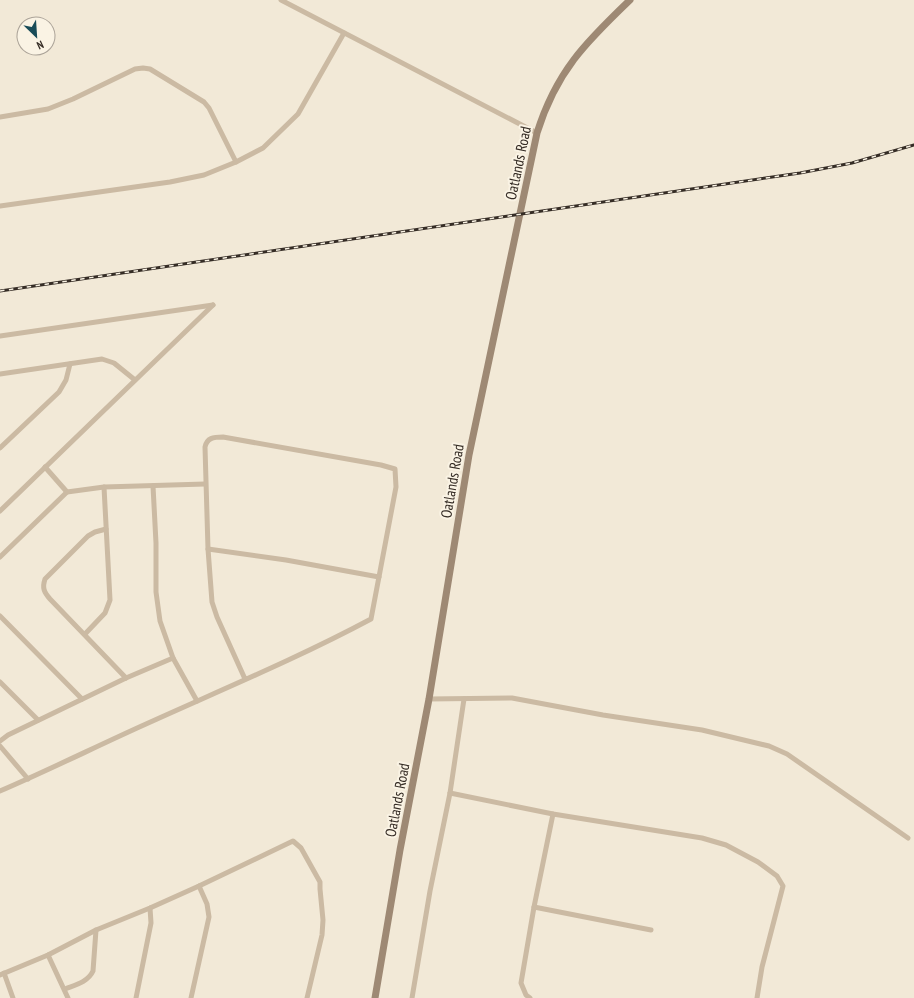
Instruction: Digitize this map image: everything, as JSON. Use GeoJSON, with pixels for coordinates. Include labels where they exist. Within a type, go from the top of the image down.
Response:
{"type":"FeatureCollection","features":[{"type":"Feature","properties":{"kind":"street"},"geometry":{"type":"LineString","coordinates":[[281,0],[536,133]]}},
{"type":"Feature","properties":{"kind":"street","name":"Oatlands Road"},"geometry":{"type":"LineString","coordinates":[[375,998],[400,850],[429,699],[469,455],[536,133],[550,97],[572,61],[591,38],[630,0]]}},
{"type":"Feature","properties":{"kind":"street"},"geometry":{"type":"LineString","coordinates":[[0,206],[170,182],[204,175],[236,162],[263,148],[298,114],[344,33]]}},
{"type":"Feature","properties":{"kind":"street"},"geometry":{"type":"LineString","coordinates":[[0,117],[35,111],[58,105],[127,72],[143,68],[150,69],[204,102],[209,108],[236,162]]}},
{"type":"Feature","properties":{"kind":"street"},"geometry":{"type":"LineString","coordinates":[[0,336],[213,305],[0,512]]}},
{"type":"Feature","properties":{"kind":"street"},"geometry":{"type":"LineString","coordinates":[[0,374],[102,359],[114,362],[135,380]]}},
{"type":"Feature","properties":{"kind":"street"},"geometry":{"type":"LineString","coordinates":[[0,448],[59,392],[66,380],[70,364]]}},
{"type":"Feature","properties":{"kind":"street"},"geometry":{"type":"LineString","coordinates":[[0,791],[322,645],[371,619],[396,487],[395,469],[381,465],[217,437],[208,439],[205,447],[205,484],[210,590],[214,610],[245,679]]}},
{"type":"Feature","properties":{"kind":"street"},"geometry":{"type":"LineString","coordinates":[[45,467],[67,492]]}},
{"type":"Feature","properties":{"kind":"street"},"geometry":{"type":"LineString","coordinates":[[0,557],[67,492],[104,488],[205,484]]}},
{"type":"Feature","properties":{"kind":"street"},"geometry":{"type":"LineString","coordinates":[[153,486],[156,543],[156,592],[160,620],[173,658],[197,701]]}},
{"type":"Feature","properties":{"kind":"street"},"geometry":{"type":"LineString","coordinates":[[85,634],[105,613],[110,600],[104,488]]}},
{"type":"Feature","properties":{"kind":"street"},"geometry":{"type":"LineString","coordinates":[[106,529],[95,532],[83,541],[45,579],[43,591],[126,678]]}},
{"type":"Feature","properties":{"kind":"street"},"geometry":{"type":"LineString","coordinates":[[208,549],[286,560],[379,578]]}},
{"type":"Feature","properties":{"kind":"street"},"geometry":{"type":"LineString","coordinates":[[0,616],[82,699]]}},
{"type":"Feature","properties":{"kind":"street"},"geometry":{"type":"LineString","coordinates":[[0,741],[8,735],[38,720],[126,678],[173,658]]}},
{"type":"Feature","properties":{"kind":"street"},"geometry":{"type":"LineString","coordinates":[[0,682],[38,720]]}},
{"type":"Feature","properties":{"kind":"street"},"geometry":{"type":"LineString","coordinates":[[429,699],[512,698],[603,715],[702,730],[769,746],[787,754],[908,838]]}},
{"type":"Feature","properties":{"kind":"street"},"geometry":{"type":"LineString","coordinates":[[412,998],[430,891],[450,793],[464,699]]}},
{"type":"Feature","properties":{"kind":"street"},"geometry":{"type":"LineString","coordinates":[[0,746],[28,779]]}},
{"type":"Feature","properties":{"kind":"street"},"geometry":{"type":"LineString","coordinates":[[450,793],[553,814],[717,842],[758,862],[778,876],[782,882],[782,892],[762,967],[757,998]]}},
{"type":"Feature","properties":{"kind":"street"},"geometry":{"type":"LineString","coordinates":[[530,998],[526,995],[522,983],[534,907],[553,814]]}},
{"type":"Feature","properties":{"kind":"street"},"geometry":{"type":"LineString","coordinates":[[13,998],[2,974],[48,955],[96,930],[199,886],[293,841],[301,848],[320,882],[323,920],[322,935],[307,998]]}},
{"type":"Feature","properties":{"kind":"street"},"geometry":{"type":"LineString","coordinates":[[192,998],[208,917],[207,904],[199,886]]}},
{"type":"Feature","properties":{"kind":"street"},"geometry":{"type":"LineString","coordinates":[[534,907],[652,930]]}},
{"type":"Feature","properties":{"kind":"street"},"geometry":{"type":"LineString","coordinates":[[136,998],[151,923],[150,908]]}},
{"type":"Feature","properties":{"kind":"street"},"geometry":{"type":"LineString","coordinates":[[65,989],[86,980],[91,976],[93,971],[96,930]]}},
{"type":"Feature","properties":{"kind":"street"},"geometry":{"type":"LineString","coordinates":[[48,955],[68,998]]}},
{"type":"Feature","properties":{"kind":"railway"},"geometry":{"type":"LineString","coordinates":[[0,291],[800,173],[852,163],[914,145]]}}]}
